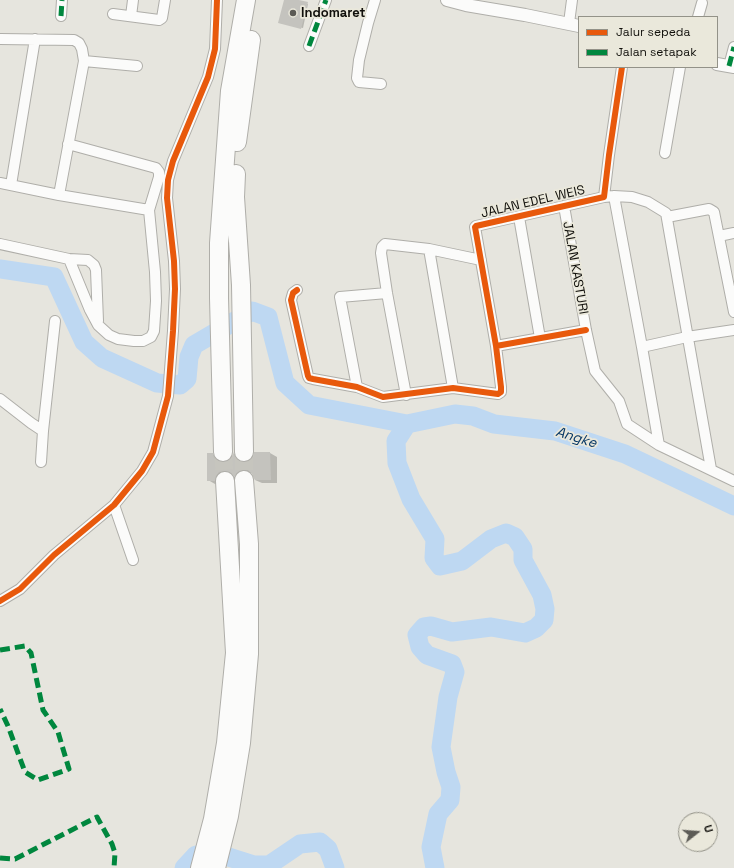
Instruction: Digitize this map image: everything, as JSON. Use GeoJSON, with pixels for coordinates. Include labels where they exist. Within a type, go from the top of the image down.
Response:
{"type":"FeatureCollection","features":[{"type":"Feature","properties":{"kind":"highway"},"geometry":{"type":"LineString","coordinates":[[244,452],[240,285],[235,197],[236,149],[251,4]]}},
{"type":"Feature","properties":{"kind":"highway"},"geometry":{"type":"LineString","coordinates":[[223,452],[219,243],[230,91],[251,4]]}},
{"type":"Feature","properties":{"kind":"highway"},"geometry":{"type":"LineString","coordinates":[[200,868],[221,818],[241,743],[250,654],[249,544],[244,480]]}},
{"type":"Feature","properties":{"kind":"highway"},"geometry":{"type":"LineString","coordinates":[[216,868],[235,653],[225,481]]}},
{"type":"Feature","properties":{"kind":"street"},"geometry":{"type":"LineString","coordinates":[[61,16],[62,0]]}},
{"type":"Feature","properties":{"kind":"street"},"geometry":{"type":"LineString","coordinates":[[131,16],[132,0]]}},
{"type":"Feature","properties":{"kind":"street"},"geometry":{"type":"LineString","coordinates":[[113,14],[159,20],[162,18],[165,0]]}},
{"type":"Feature","properties":{"kind":"street"},"geometry":{"type":"LineString","coordinates":[[0,601],[20,589],[54,555],[114,505],[142,471],[153,452],[168,396],[175,289],[174,260],[167,198],[168,180],[173,161],[208,77],[215,49],[217,0]]}},
{"type":"Feature","properties":{"kind":"street"},"geometry":{"type":"LineString","coordinates":[[309,46],[326,0]]}},
{"type":"Feature","properties":{"kind":"street"},"geometry":{"type":"LineString","coordinates":[[375,0],[359,60],[357,78],[359,82],[381,84]]}},
{"type":"Feature","properties":{"kind":"street"},"geometry":{"type":"LineString","coordinates":[[447,0],[466,5],[574,24],[572,0]]}},
{"type":"Feature","properties":{"kind":"street"},"geometry":{"type":"LineString","coordinates":[[698,16],[702,3]]}},
{"type":"Feature","properties":{"kind":"street"},"geometry":{"type":"LineString","coordinates":[[11,185],[35,39]]}},
{"type":"Feature","properties":{"kind":"street"},"geometry":{"type":"LineString","coordinates":[[0,40],[74,40],[79,43],[82,49],[84,61],[59,195]]}},
{"type":"Feature","properties":{"kind":"street"},"geometry":{"type":"LineString","coordinates":[[718,64],[732,66],[734,47]]}},
{"type":"Feature","properties":{"kind":"street"},"geometry":{"type":"LineString","coordinates":[[84,61],[137,66]]}},
{"type":"Feature","properties":{"kind":"street","name":"JALAN EDEL WEIS"},"geometry":{"type":"LineString","coordinates":[[453,388],[498,394],[501,392],[496,346],[481,260],[474,230],[476,226],[609,197],[609,155],[622,68]]}},
{"type":"Feature","properties":{"kind":"street"},"geometry":{"type":"LineString","coordinates":[[665,153],[680,68]]}},
{"type":"Feature","properties":{"kind":"street"},"geometry":{"type":"LineString","coordinates":[[68,144],[156,168],[159,176],[149,210],[155,272],[156,301],[154,331],[150,337],[147,339],[134,341],[118,339],[109,335],[98,325],[69,260]]}},
{"type":"Feature","properties":{"kind":"street"},"geometry":{"type":"LineString","coordinates":[[0,183],[59,195],[149,210]]}},
{"type":"Feature","properties":{"kind":"street"},"geometry":{"type":"LineString","coordinates":[[659,445],[642,347],[609,197],[632,197],[648,202],[666,213],[711,469]]}},
{"type":"Feature","properties":{"kind":"street","name":"JALAN KASTURI"},"geometry":{"type":"LineString","coordinates":[[564,206],[586,330],[595,371],[619,400],[627,424],[659,445],[734,481]]}},
{"type":"Feature","properties":{"kind":"street"},"geometry":{"type":"LineString","coordinates":[[667,217],[709,209],[714,212],[731,284],[734,312]]}},
{"type":"Feature","properties":{"kind":"street"},"geometry":{"type":"LineString","coordinates":[[519,217],[540,338]]}},
{"type":"Feature","properties":{"kind":"street"},"geometry":{"type":"LineString","coordinates":[[719,236],[734,233]]}},
{"type":"Feature","properties":{"kind":"street"},"geometry":{"type":"LineString","coordinates":[[0,244],[69,260],[88,260],[94,265],[96,270],[98,325]]}},
{"type":"Feature","properties":{"kind":"street"},"geometry":{"type":"LineString","coordinates":[[406,395],[387,293],[381,253],[382,247],[385,244],[429,249],[481,260]]}},
{"type":"Feature","properties":{"kind":"street"},"geometry":{"type":"LineString","coordinates":[[297,290],[293,293],[291,300],[309,378],[357,387],[383,397],[453,388],[429,249]]}},
{"type":"Feature","properties":{"kind":"street"},"geometry":{"type":"LineString","coordinates":[[357,387],[340,297],[387,293]]}},
{"type":"Feature","properties":{"kind":"street"},"geometry":{"type":"LineString","coordinates":[[41,462],[55,321]]}},
{"type":"Feature","properties":{"kind":"street"},"geometry":{"type":"LineString","coordinates":[[496,346],[586,330]]}},
{"type":"Feature","properties":{"kind":"street"},"geometry":{"type":"LineString","coordinates":[[642,347],[734,330]]}},
{"type":"Feature","properties":{"kind":"street"},"geometry":{"type":"LineString","coordinates":[[0,399],[43,431]]}},
{"type":"Feature","properties":{"kind":"street"},"geometry":{"type":"LineString","coordinates":[[114,505],[133,560]]}},
{"type":"Feature","properties":{"kind":"building","name":"Indomaret"},"geometry":{"type":"Polygon","coordinates":[[[284,0],[299,0],[308,2],[301,29],[278,23],[284,0]]]}},
{"type":"Feature","properties":{"kind":"building"},"geometry":{"type":"Polygon","coordinates":[[[234,452],[235,457],[239,461],[245,462],[250,461],[254,452],[270,452],[271,480],[255,480],[248,470],[244,470],[238,472],[234,477],[230,472],[219,472],[215,481],[207,481],[207,453],[213,453],[214,458],[223,462],[229,461],[234,452]]]}},
{"type":"Feature","properties":{"kind":"waterway","name":"Angke"},"geometry":{"type":"LineString","coordinates":[[0,269],[54,277],[84,342],[102,358],[157,383],[180,385],[187,379],[189,357],[194,345],[252,311],[268,317],[285,383],[309,405],[407,424],[455,414],[473,416],[494,424],[555,431],[625,454],[734,506]]}},
{"type":"Feature","properties":{"kind":"waterway"},"geometry":{"type":"LineString","coordinates":[[407,424],[396,441],[397,463],[411,499],[435,539],[434,558],[440,566],[462,561],[491,539],[506,533],[515,537],[523,549],[523,560],[542,595],[545,609],[544,620],[536,628],[525,633],[491,627],[452,632],[431,626],[424,627],[417,635],[420,647],[427,655],[452,664],[455,672],[448,697],[441,747],[446,772],[451,787],[450,800],[438,814],[431,847],[435,868]]}},
{"type":"Feature","properties":{"kind":"waterway"},"geometry":{"type":"LineString","coordinates":[[184,868],[196,855],[213,852],[254,865],[269,865],[300,844],[320,842],[328,849],[335,868]]}},
{"type":"Feature","properties":{"kind":"tunnel"},"geometry":{"type":"LineString","coordinates":[[223,452],[225,481]]}},
{"type":"Feature","properties":{"kind":"tunnel"},"geometry":{"type":"LineString","coordinates":[[244,452],[244,480]]}},
{"type":"Feature","properties":{"kind":"marked path"},"geometry":{"type":"LineString","coordinates":[[61,16],[62,0]]}},
{"type":"Feature","properties":{"kind":"marked path"},"geometry":{"type":"LineString","coordinates":[[309,46],[326,0]]}},
{"type":"Feature","properties":{"kind":"marked path"},"geometry":{"type":"LineString","coordinates":[[729,66],[734,47]]}},
{"type":"Feature","properties":{"kind":"marked path"},"geometry":{"type":"LineString","coordinates":[[0,650],[25,646],[31,653],[43,710],[58,732],[69,769],[38,780],[25,772],[0,709]]}},
{"type":"Feature","properties":{"kind":"marked path"},"geometry":{"type":"LineString","coordinates":[[0,858],[15,859],[97,817],[112,844],[115,853],[114,868]]}},
{"type":"Feature","properties":{"kind":"cycle path"},"geometry":{"type":"LineString","coordinates":[[0,601],[20,589],[54,555],[114,505],[142,471],[153,452],[168,396],[173,331],[175,289],[174,261],[167,198],[168,180],[173,161],[208,77],[215,49],[217,0]]}},
{"type":"Feature","properties":{"kind":"cycle path"},"geometry":{"type":"LineString","coordinates":[[586,330],[496,346],[475,227],[604,197],[622,68]]}},
{"type":"Feature","properties":{"kind":"cycle path"},"geometry":{"type":"LineString","coordinates":[[297,290],[293,293],[291,300],[309,378],[357,387],[383,397],[453,388],[498,394],[501,392],[501,387],[496,346]]}},
{"type":"Feature","properties":{"kind":"place","name":"Indomaret"},"geometry":{"type":"Point","coordinates":[293,13]}}]}
